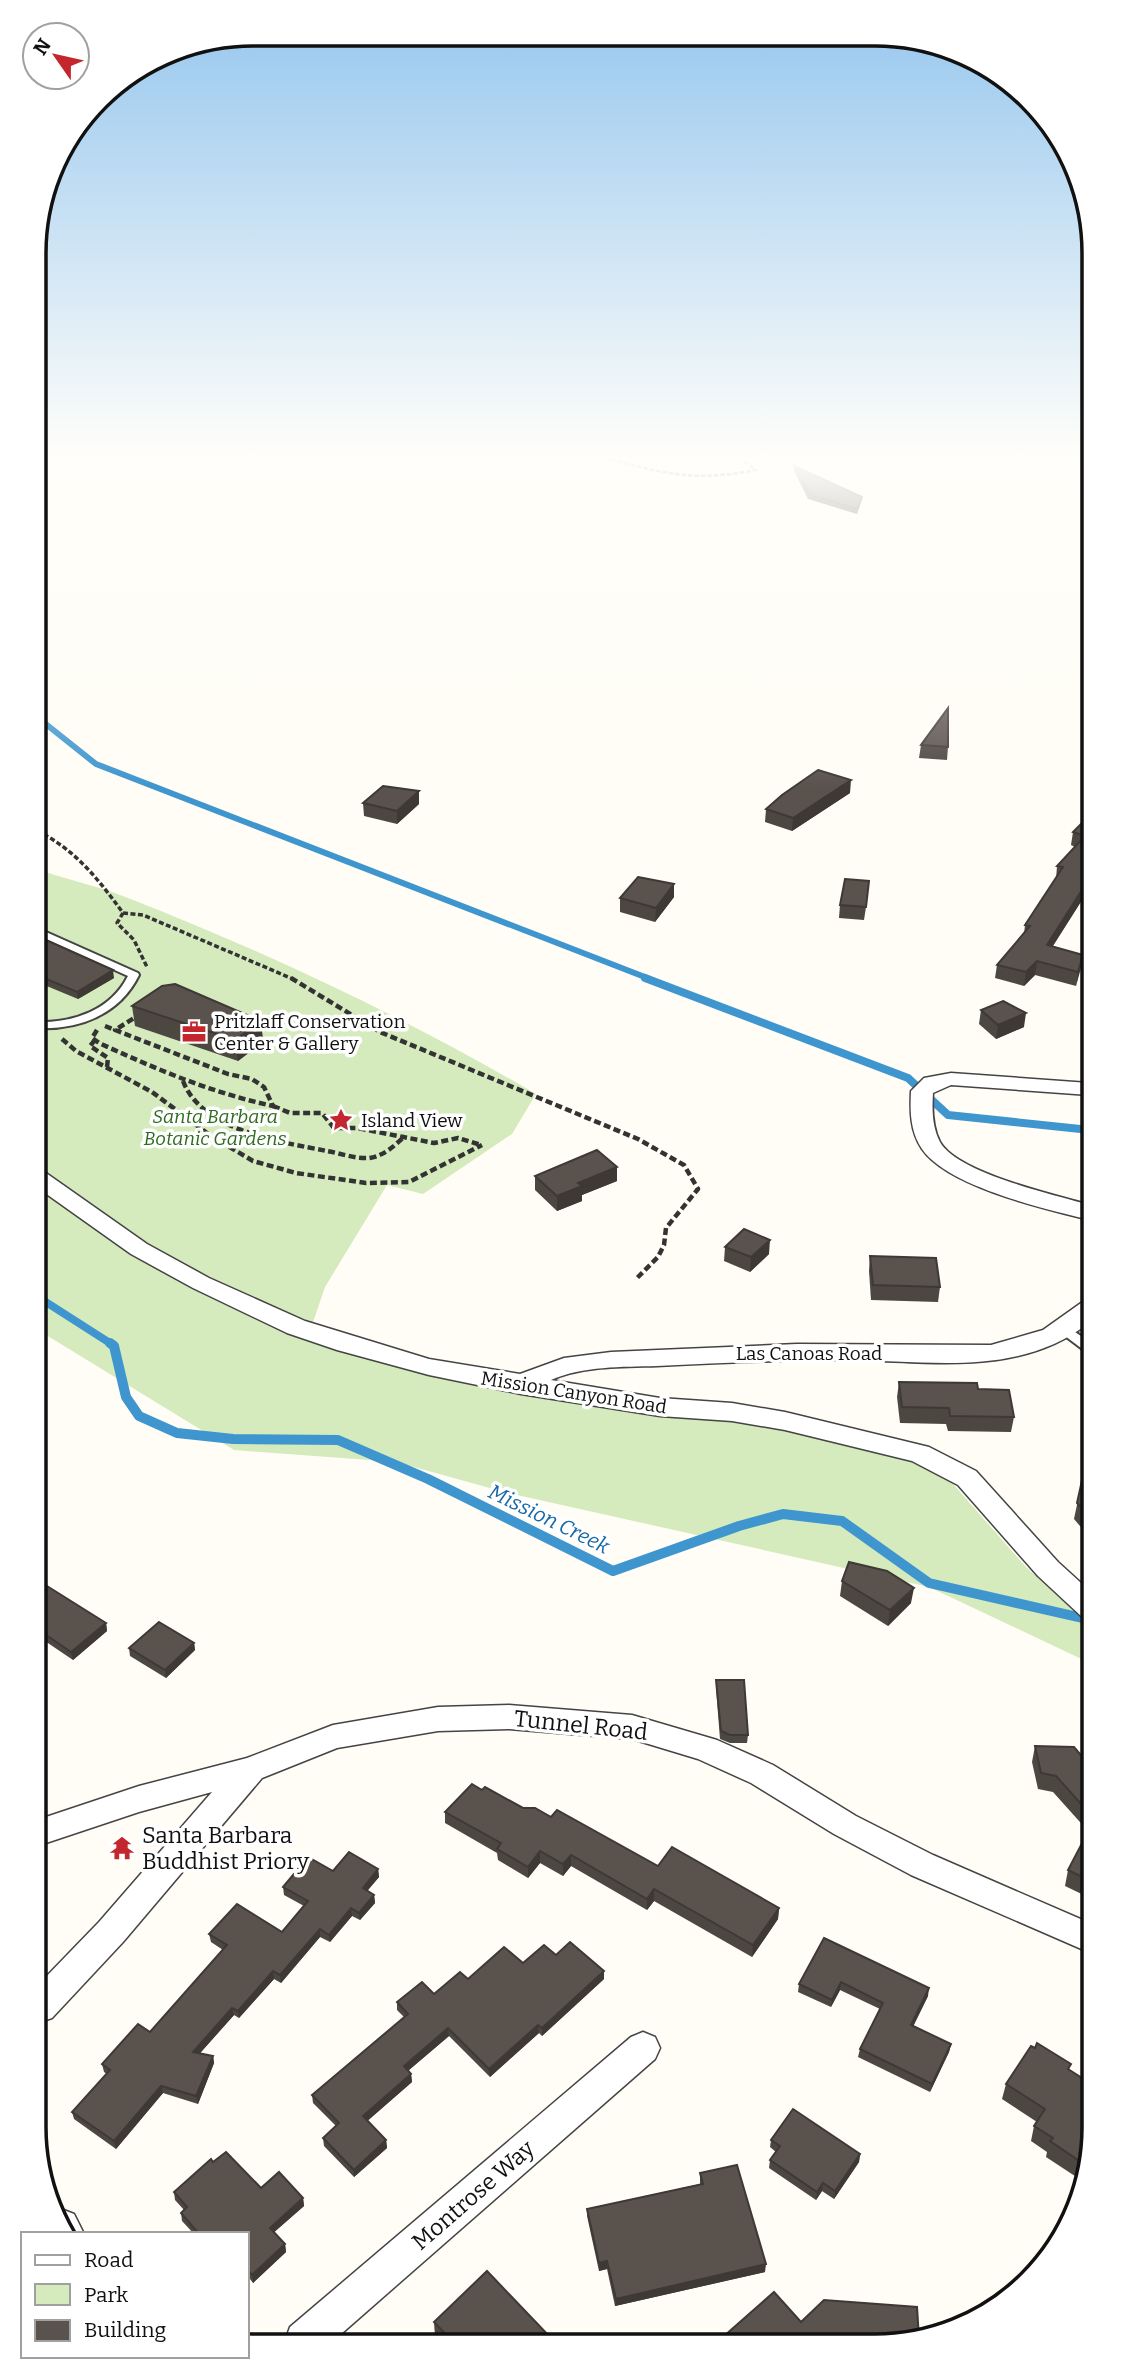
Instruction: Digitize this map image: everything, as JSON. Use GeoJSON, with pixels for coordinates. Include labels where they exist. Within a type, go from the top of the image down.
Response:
{"type":"FeatureCollection","features":[{"type":"Feature","properties":{"kind":"street"},"geometry":{"type":"LineString","coordinates":[[1081,1211],[1042,1200],[966,1169],[937,1153],[925,1133],[920,1113],[922,1091],[932,1083],[951,1079],[1082,1089]]}},
{"type":"Feature","properties":{"kind":"street","name":"Mission Canyon Road"},"geometry":{"type":"LineString","coordinates":[[46,1184],[139,1249],[201,1283],[296,1327],[407,1362],[521,1385],[660,1407],[732,1412],[785,1421],[920,1454],[967,1478],[1048,1569],[1081,1599]]}},
{"type":"Feature","properties":{"kind":"street","name":"Las Canoas Road"},"geometry":{"type":"LineString","coordinates":[[521,1385],[540,1371],[586,1362],[738,1353],[891,1353],[955,1357],[1005,1351],[1058,1335],[1081,1316]]}},
{"type":"Feature","properties":{"kind":"street","name":"Tunnel Road"},"geometry":{"type":"LineString","coordinates":[[46,1830],[139,1799],[251,1769],[333,1737],[438,1719],[509,1717],[632,1727],[706,1749],[762,1774],[845,1825],[922,1865],[1081,1935]]}},
{"type":"Feature","properties":{"kind":"street"},"geometry":{"type":"LineString","coordinates":[[46,2001],[119,1922],[251,1769]]}},
{"type":"Feature","properties":{"kind":"street","name":"Montrose Way"},"geometry":{"type":"LineString","coordinates":[[312,2334],[643,2048]]}},
{"type":"Feature","properties":{"kind":"lane"},"geometry":{"type":"LineString","coordinates":[[46,935],[134,975],[129,989],[104,1010],[71,1023],[46,1026]]}},
{"type":"Feature","properties":{"kind":"lane"},"geometry":{"type":"LineString","coordinates":[[1066,1330],[1081,1342]]}},
{"type":"Feature","properties":{"kind":"path"},"geometry":{"type":"LineString","coordinates":[[46,835],[81,860],[123,913],[143,915],[282,974],[380,1032],[451,1064],[638,1139],[684,1165],[698,1189],[666,1228],[666,1245],[635,1280]]}},
{"type":"Feature","properties":{"kind":"path"},"geometry":{"type":"LineString","coordinates":[[123,913],[117,923],[134,940],[148,962],[146,972],[134,975]]}},
{"type":"Feature","properties":{"kind":"path"},"geometry":{"type":"LineString","coordinates":[[115,1030],[144,1011]]}},
{"type":"Feature","properties":{"kind":"path"},"geometry":{"type":"LineString","coordinates":[[50,1026],[76,1051],[152,1092],[211,1136],[253,1161],[296,1173],[366,1183],[409,1182],[482,1145],[458,1138],[433,1143],[357,1128],[334,1128],[322,1113],[290,1113],[273,1106],[229,1097],[210,1087],[183,1080],[92,1038],[103,1026],[228,1074],[253,1079],[264,1087],[273,1106]]}},
{"type":"Feature","properties":{"kind":"path"},"geometry":{"type":"LineString","coordinates":[[95,1040],[90,1046],[108,1058],[107,1067]]}},
{"type":"Feature","properties":{"kind":"path"},"geometry":{"type":"LineString","coordinates":[[183,1080],[188,1094],[209,1112],[257,1138],[368,1158],[389,1151],[405,1136]]}},
{"type":"Feature","properties":{"kind":"green space","name":"Santa Barbara Botanic Gardens"},"geometry":{"type":"Polygon","coordinates":[[[46,872],[117,894],[285,964],[387,1013],[536,1094],[512,1134],[423,1194],[387,1185],[325,1287],[308,1337],[712,1410],[899,1452],[946,1476],[1026,1567],[1081,1618],[1081,1659],[929,1587],[504,1492],[396,1462],[234,1450],[46,1335],[46,872]]]}},
{"type":"Feature","properties":{"kind":"building"},"geometry":{"type":"Polygon","coordinates":[[[948,708],[948,747],[921,745],[948,708]]]}},
{"type":"Feature","properties":{"kind":"building"},"geometry":{"type":"Polygon","coordinates":[[[818,770],[851,780],[793,818],[766,809],[782,795],[818,770]]]}},
{"type":"Feature","properties":{"kind":"building"},"geometry":{"type":"Polygon","coordinates":[[[383,786],[419,791],[397,811],[363,803],[383,786]]]}},
{"type":"Feature","properties":{"kind":"building"},"geometry":{"type":"Polygon","coordinates":[[[1082,823],[1082,835],[1073,832],[1082,823]]]}},
{"type":"Feature","properties":{"kind":"building"},"geometry":{"type":"Polygon","coordinates":[[[1082,840],[1082,891],[1047,945],[1082,955],[1078,972],[1037,961],[1026,972],[997,965],[1030,926],[1025,925],[1063,867],[1057,866],[1082,840]]]}},
{"type":"Feature","properties":{"kind":"building"},"geometry":{"type":"Polygon","coordinates":[[[638,877],[674,884],[656,908],[620,898],[638,877]]]}},
{"type":"Feature","properties":{"kind":"building"},"geometry":{"type":"Polygon","coordinates":[[[845,879],[869,881],[866,907],[840,905],[845,879]]]}},
{"type":"Feature","properties":{"kind":"building"},"geometry":{"type":"Polygon","coordinates":[[[46,940],[113,970],[77,992],[46,979],[46,940]]]}},
{"type":"Feature","properties":{"kind":"building"},"geometry":{"type":"Polygon","coordinates":[[[175,984],[261,1021],[235,1040],[132,1006],[162,986],[175,984]]]}},
{"type":"Feature","properties":{"kind":"building"},"geometry":{"type":"Polygon","coordinates":[[[1003,1001],[1026,1013],[998,1025],[981,1010],[1003,1001]]]}},
{"type":"Feature","properties":{"kind":"building"},"geometry":{"type":"Polygon","coordinates":[[[597,1150],[617,1167],[578,1183],[582,1186],[557,1196],[535,1176],[597,1150]]]}},
{"type":"Feature","properties":{"kind":"building"},"geometry":{"type":"Polygon","coordinates":[[[744,1229],[770,1240],[751,1257],[725,1247],[744,1229]]]}},
{"type":"Feature","properties":{"kind":"building"},"geometry":{"type":"Polygon","coordinates":[[[870,1256],[936,1258],[940,1287],[873,1285],[870,1256]]]}},
{"type":"Feature","properties":{"kind":"building"},"geometry":{"type":"Polygon","coordinates":[[[899,1382],[977,1383],[978,1389],[1009,1390],[1014,1417],[950,1416],[949,1408],[902,1407],[899,1382]]]}},
{"type":"Feature","properties":{"kind":"building"},"geometry":{"type":"Polygon","coordinates":[[[1081,1483],[1081,1508],[1077,1503],[1081,1483]]]}},
{"type":"Feature","properties":{"kind":"building"},"geometry":{"type":"Polygon","coordinates":[[[849,1562],[887,1571],[914,1588],[890,1610],[842,1581],[849,1562]]]}},
{"type":"Feature","properties":{"kind":"building"},"geometry":{"type":"Polygon","coordinates":[[[46,1585],[106,1623],[71,1652],[46,1635],[46,1585]]]}},
{"type":"Feature","properties":{"kind":"building"},"geometry":{"type":"Polygon","coordinates":[[[159,1622],[194,1643],[165,1670],[129,1648],[159,1622]]]}},
{"type":"Feature","properties":{"kind":"building"},"geometry":{"type":"Polygon","coordinates":[[[716,1680],[744,1680],[748,1735],[730,1735],[721,1731],[716,1680]]]}},
{"type":"Feature","properties":{"kind":"building"},"geometry":{"type":"Polygon","coordinates":[[[1035,1746],[1074,1747],[1081,1755],[1081,1804],[1056,1776],[1041,1773],[1035,1746]]]}},
{"type":"Feature","properties":{"kind":"building"},"geometry":{"type":"Polygon","coordinates":[[[472,1784],[482,1790],[485,1787],[523,1808],[535,1808],[551,1817],[557,1810],[658,1866],[672,1847],[779,1908],[753,1945],[654,1889],[647,1899],[571,1855],[563,1864],[540,1851],[528,1867],[497,1849],[501,1843],[445,1812],[472,1784]]]}},
{"type":"Feature","properties":{"kind":"building"},"geometry":{"type":"Polygon","coordinates":[[[1081,1845],[1081,1877],[1068,1870],[1081,1845]]]}},
{"type":"Feature","properties":{"kind":"building"},"geometry":{"type":"Polygon","coordinates":[[[349,1852],[378,1869],[363,1888],[374,1895],[359,1913],[351,1908],[329,1935],[320,1929],[280,1975],[273,1971],[238,2011],[232,2008],[193,2052],[213,2056],[196,2096],[161,2086],[114,2141],[72,2112],[110,2070],[102,2064],[138,2024],[150,2032],[227,1945],[209,1934],[237,1904],[282,1932],[308,1901],[283,1887],[308,1857],[333,1871],[349,1852]]]}},
{"type":"Feature","properties":{"kind":"building"},"geometry":{"type":"Polygon","coordinates":[[[824,1938],[929,1988],[911,2025],[951,2044],[932,2084],[860,2049],[883,2003],[841,1982],[832,2000],[799,1984],[824,1938]]]}},
{"type":"Feature","properties":{"kind":"building"},"geometry":{"type":"Polygon","coordinates":[[[570,1942],[604,1971],[542,2028],[538,2025],[489,2069],[448,2028],[404,2066],[411,2074],[363,2116],[386,2140],[354,2170],[323,2138],[339,2123],[312,2095],[408,2014],[397,2002],[422,1982],[434,1994],[460,1972],[468,1979],[504,1947],[523,1963],[544,1945],[556,1955],[570,1942]]]}},
{"type":"Feature","properties":{"kind":"building"},"geometry":{"type":"Polygon","coordinates":[[[1037,2043],[1071,2064],[1068,2069],[1081,2077],[1079,2160],[1050,2141],[1053,2138],[1034,2126],[1045,2109],[1006,2084],[1031,2046],[1035,2048],[1037,2043]]]}},
{"type":"Feature","properties":{"kind":"building"},"geometry":{"type":"Polygon","coordinates":[[[793,2109],[860,2154],[835,2191],[823,2183],[817,2192],[770,2160],[780,2146],[771,2140],[793,2109]]]}},
{"type":"Feature","properties":{"kind":"building"},"geometry":{"type":"Polygon","coordinates":[[[226,2152],[261,2188],[279,2172],[303,2198],[270,2228],[285,2244],[252,2275],[248,2270],[248,2232],[197,2232],[181,2213],[187,2207],[174,2192],[211,2159],[213,2162],[226,2152]]]}},
{"type":"Feature","properties":{"kind":"building"},"geometry":{"type":"Polygon","coordinates":[[[737,2165],[766,2264],[616,2299],[607,2261],[599,2263],[587,2209],[703,2184],[700,2173],[737,2165]]]}},
{"type":"Feature","properties":{"kind":"building"},"geometry":{"type":"Polygon","coordinates":[[[487,2271],[547,2334],[445,2334],[434,2322],[487,2271]]]}},
{"type":"Feature","properties":{"kind":"building"},"geometry":{"type":"Polygon","coordinates":[[[774,2292],[801,2322],[824,2300],[917,2307],[918,2328],[901,2332],[726,2334],[774,2292]]]}},
{"type":"Feature","properties":{"kind":"waterway"},"geometry":{"type":"LineString","coordinates":[[46,724],[96,764],[650,979]]}},
{"type":"Feature","properties":{"kind":"waterway"},"geometry":{"type":"LineString","coordinates":[[645,978],[908,1078],[948,1115],[1082,1129]]}},
{"type":"Feature","properties":{"kind":"waterway","name":"Mission Creek"},"geometry":{"type":"LineString","coordinates":[[46,1302],[111,1344]]}},
{"type":"Feature","properties":{"kind":"waterway","name":"Mission Creek"},"geometry":{"type":"LineString","coordinates":[[111,1344],[114,1346],[126,1397],[139,1416],[177,1433],[233,1439],[338,1440],[428,1479],[613,1571],[739,1526],[783,1514],[842,1521],[929,1583],[1081,1618]]}},
{"type":"Feature","properties":{"kind":"place","name":"Pritzlaff Conservation Center & Gallery"},"geometry":{"type":"Point","coordinates":[194,1032]}},
{"type":"Feature","properties":{"kind":"place","name":"Island View"},"geometry":{"type":"Point","coordinates":[341,1120]}},
{"type":"Feature","properties":{"kind":"place","name":"Santa Barbara Buddhist Priory"},"geometry":{"type":"Point","coordinates":[122,1848]}}]}
